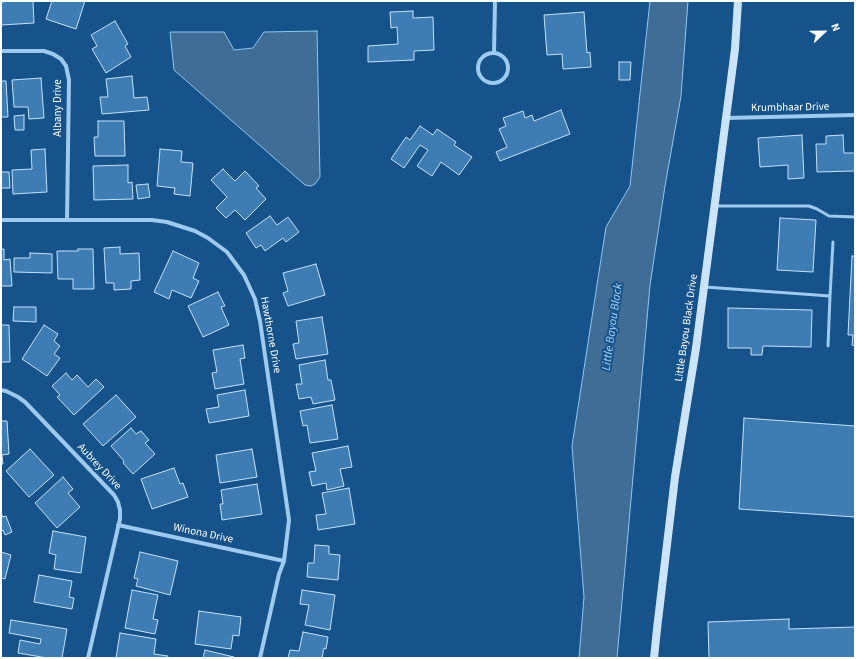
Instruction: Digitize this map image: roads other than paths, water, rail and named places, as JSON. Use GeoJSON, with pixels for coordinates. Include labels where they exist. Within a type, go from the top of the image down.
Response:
{"type":"FeatureCollection","features":[{"type":"Feature","properties":{"kind":"main road","name":"Little Bayou Black Drive"},"geometry":{"type":"LineString","coordinates":[[654,658],[675,477],[696,348],[726,118],[738,1]]}},
{"type":"Feature","properties":{"kind":"street"},"geometry":{"type":"LineString","coordinates":[[494,53],[495,1]]}},
{"type":"Feature","properties":{"kind":"street","name":"Albany Drive"},"geometry":{"type":"LineString","coordinates":[[1,51],[44,51],[61,59],[66,66],[69,80],[67,220]]}},
{"type":"Feature","properties":{"kind":"street"},"geometry":{"type":"LineString","coordinates":[[494,53],[504,57],[508,66],[506,76],[502,80],[492,83],[484,80],[478,72],[478,67],[479,62],[485,55],[494,53]]}},
{"type":"Feature","properties":{"kind":"street","name":"Krumbhaar Drive"},"geometry":{"type":"LineString","coordinates":[[726,118],[855,115]]}},
{"type":"Feature","properties":{"kind":"street","name":"Hawthorne Drive"},"geometry":{"type":"LineString","coordinates":[[1,220],[152,220],[181,226],[195,231],[219,245],[236,263],[244,275],[255,299],[260,321],[288,507],[289,531],[284,561],[260,658]]}},
{"type":"Feature","properties":{"kind":"street","name":"Aubrey Drive"},"geometry":{"type":"LineString","coordinates":[[1,390],[6,390],[25,402],[114,495],[120,510],[118,525],[88,658]]}},
{"type":"Feature","properties":{"kind":"street","name":"Winona Drive"},"geometry":{"type":"LineString","coordinates":[[118,525],[284,561]]}},
{"type":"Feature","properties":{"kind":"lane"},"geometry":{"type":"LineString","coordinates":[[714,206],[809,206],[817,208],[829,216],[855,217]]}},
{"type":"Feature","properties":{"kind":"lane"},"geometry":{"type":"LineString","coordinates":[[828,346],[832,242]]}},
{"type":"Feature","properties":{"kind":"lane"},"geometry":{"type":"LineString","coordinates":[[704,287],[830,296]]}},
{"type":"Feature","properties":{"kind":"water","name":"Little Bayou Black"},"geometry":{"type":"Polygon","coordinates":[[[650,1],[688,1],[681,96],[665,186],[650,285],[617,658],[579,658],[584,597],[572,446],[606,227],[630,186],[650,1]]]}},
{"type":"Feature","properties":{"kind":"water"},"geometry":{"type":"Polygon","coordinates":[[[317,31],[320,177],[315,184],[311,186],[305,185],[174,70],[170,32],[224,32],[234,50],[253,48],[264,32],[317,31]]]}}]}
